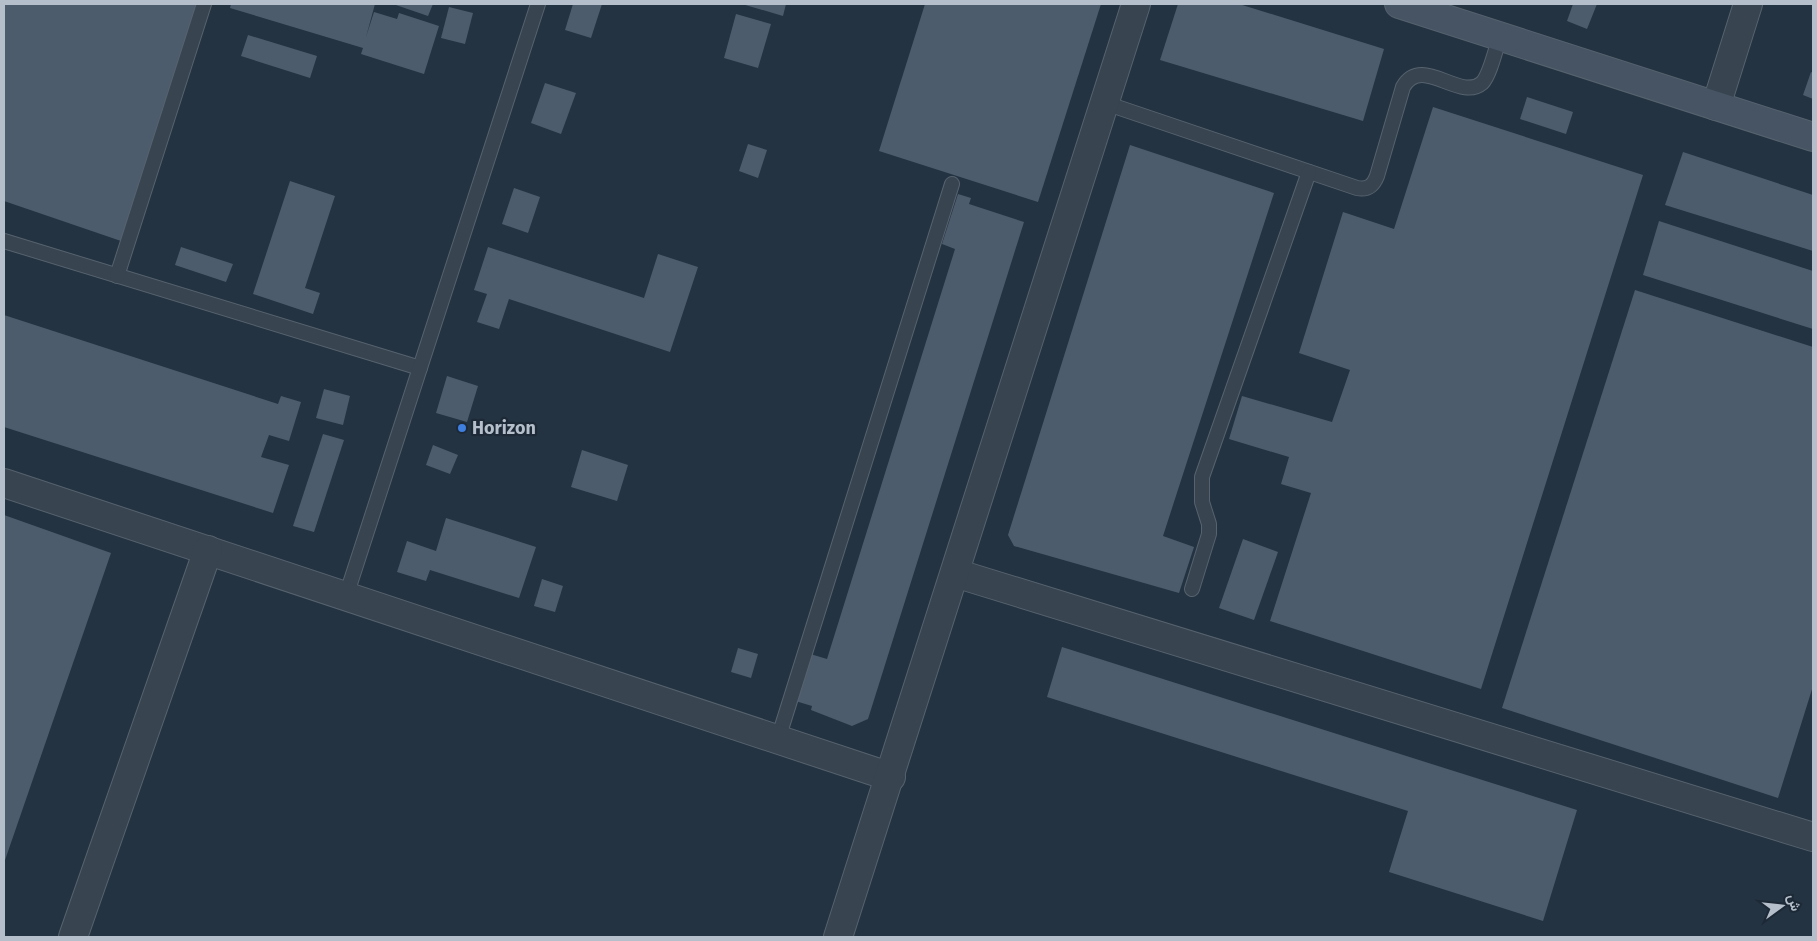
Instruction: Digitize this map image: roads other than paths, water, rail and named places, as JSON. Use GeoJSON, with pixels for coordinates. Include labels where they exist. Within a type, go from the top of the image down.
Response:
{"type":"FeatureCollection","features":[{"type":"Feature","properties":{"kind":"main road"},"geometry":{"type":"LineString","coordinates":[[1399,4],[1813,137]]}},
{"type":"Feature","properties":{"kind":"street"},"geometry":{"type":"LineString","coordinates":[[838,937],[891,776],[1136,4]]}},
{"type":"Feature","properties":{"kind":"street"},"geometry":{"type":"LineString","coordinates":[[1716,106],[1748,4]]}},
{"type":"Feature","properties":{"kind":"street"},"geometry":{"type":"LineString","coordinates":[[4,482],[891,776]]}},
{"type":"Feature","properties":{"kind":"street"},"geometry":{"type":"LineString","coordinates":[[73,937],[208,550]]}},
{"type":"Feature","properties":{"kind":"street"},"geometry":{"type":"LineString","coordinates":[[955,573],[1813,837]]}},
{"type":"Feature","properties":{"kind":"lane"},"geometry":{"type":"LineString","coordinates":[[117,276],[204,4]]}},
{"type":"Feature","properties":{"kind":"lane"},"geometry":{"type":"LineString","coordinates":[[346,596],[538,4]]}},
{"type":"Feature","properties":{"kind":"lane"},"geometry":{"type":"LineString","coordinates":[[1105,103],[1364,189],[1375,183],[1406,82],[1418,75],[1424,75],[1466,87],[1478,86],[1486,77],[1500,36]]}},
{"type":"Feature","properties":{"kind":"lane"},"geometry":{"type":"LineString","coordinates":[[1192,589],[1209,534],[1209,524],[1202,502],[1202,477],[1309,172]]}},
{"type":"Feature","properties":{"kind":"lane"},"geometry":{"type":"LineString","coordinates":[[778,739],[952,184]]}},
{"type":"Feature","properties":{"kind":"lane"},"geometry":{"type":"LineString","coordinates":[[4,241],[420,368]]}},
{"type":"Feature","properties":{"kind":"place","name":"Horizon"},"geometry":{"type":"Point","coordinates":[462,428]}}]}
